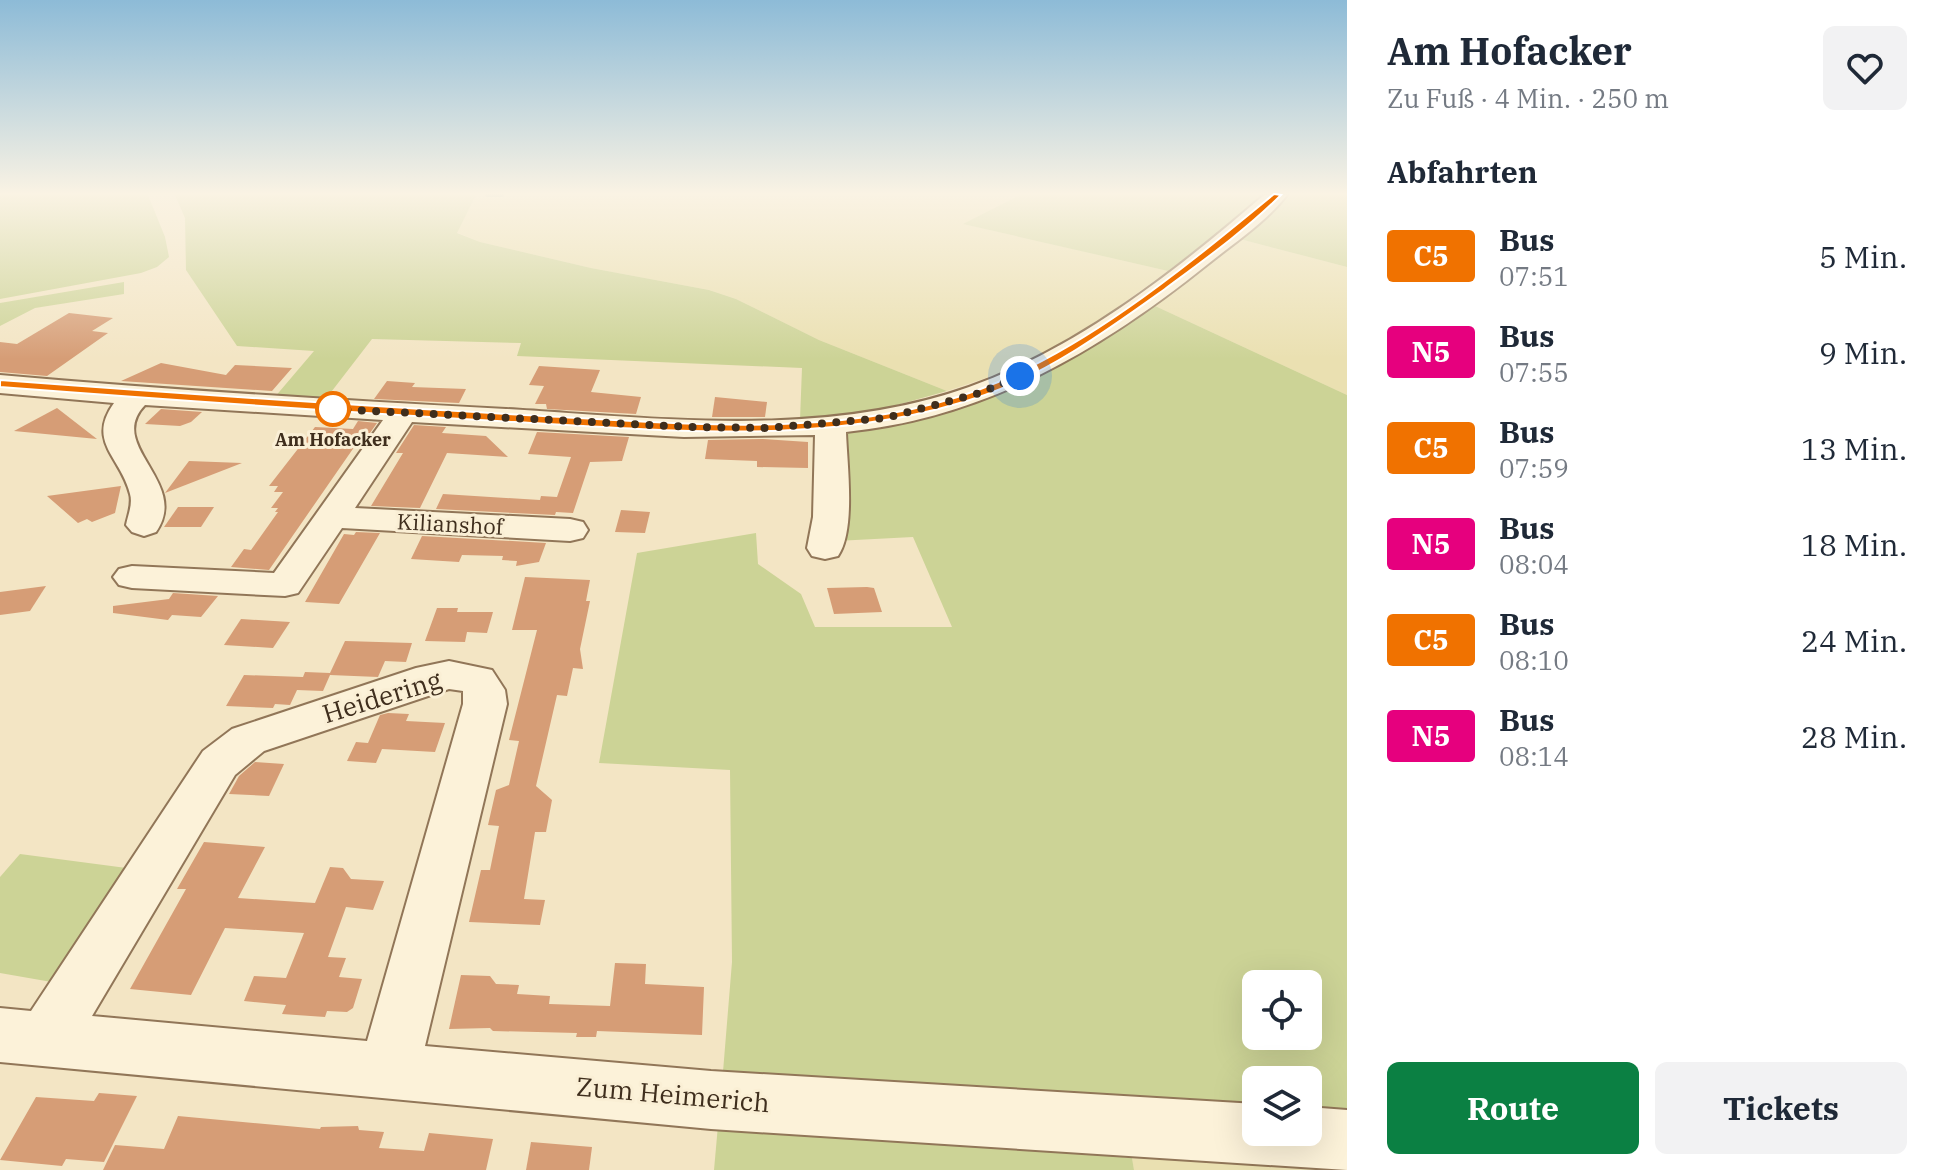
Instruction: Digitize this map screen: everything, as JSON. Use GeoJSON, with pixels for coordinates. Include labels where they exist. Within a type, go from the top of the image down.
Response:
{"type":"FeatureCollection","features":[{"type":"Feature","properties":{"kind":"street"},"geometry":{"type":"LineString","coordinates":[[0,384],[403,413],[691,427],[831,424],[918,411],[980,393],[1040,367],[1123,314],[1211,250]]}},
{"type":"Feature","properties":{"kind":"street"},"geometry":{"type":"LineString","coordinates":[[137,396],[120,412],[115,432],[148,497],[144,525]]}},
{"type":"Feature","properties":{"kind":"street"},"geometry":{"type":"LineString","coordinates":[[132,577],[285,585],[403,413]]}},
{"type":"Feature","properties":{"kind":"street"},"geometry":{"type":"LineString","coordinates":[[825,548],[830,517],[831,424]]}},
{"type":"Feature","properties":{"kind":"street","name":"Kilianshof"},"geometry":{"type":"LineString","coordinates":[[331,517],[570,530]]}},
{"type":"Feature","properties":{"kind":"street","name":"Heidering"},"geometry":{"type":"LineString","coordinates":[[24,1037],[219,763],[232,750],[248,740],[431,678],[464,676],[477,680],[484,690],[485,704],[389,1069]]}},
{"type":"Feature","properties":{"kind":"street","name":"Zum Heimerich"},"geometry":{"type":"LineString","coordinates":[[24,1037],[711,1100],[1347,1141]]}},
{"type":"Feature","properties":{"kind":"shaded area"},"geometry":{"type":"Polygon","coordinates":[[[512,250],[1075,250],[1168,271],[1108,314],[1027,364],[947,391],[819,340],[736,299],[709,290],[512,250]]]}},
{"type":"Feature","properties":{"kind":"shaded area"},"geometry":{"type":"Polygon","coordinates":[[[1222,250],[1280,250],[1347,267],[1347,395],[1153,305],[1222,250]]]}},
{"type":"Feature","properties":{"kind":"shaded area"},"geometry":{"type":"Polygon","coordinates":[[[1132,1158],[1347,1168],[1347,1170],[1134,1170],[1132,1158]]]}},
{"type":"Feature","properties":{"kind":"green space"},"geometry":{"type":"Polygon","coordinates":[[[0,250],[168,250],[169,257],[157,267],[141,273],[0,299],[0,250]]]}},
{"type":"Feature","properties":{"kind":"green space"},"geometry":{"type":"Polygon","coordinates":[[[186,250],[512,250],[709,290],[736,299],[819,340],[947,391],[879,410],[800,420],[802,368],[517,356],[521,343],[372,339],[325,400],[274,398],[314,351],[237,346],[186,270],[186,250]]]}},
{"type":"Feature","properties":{"kind":"green space"},"geometry":{"type":"Polygon","coordinates":[[[1075,250],[1196,250],[1168,271],[1075,250]]]}},
{"type":"Feature","properties":{"kind":"green space"},"geometry":{"type":"Polygon","coordinates":[[[1280,250],[1347,250],[1347,267],[1280,250]]]}},
{"type":"Feature","properties":{"kind":"green space"},"geometry":{"type":"Polygon","coordinates":[[[124,282],[124,294],[35,308],[0,326],[0,303],[124,282]]]}},
{"type":"Feature","properties":{"kind":"green space"},"geometry":{"type":"Polygon","coordinates":[[[1153,305],[1347,395],[1347,1128],[1322,1127],[1322,1066],[1242,1066],[1242,1121],[722,1084],[732,962],[730,770],[599,763],[637,553],[756,533],[758,564],[801,594],[815,627],[952,627],[913,537],[836,541],[838,430],[921,416],[1153,305]]]}},
{"type":"Feature","properties":{"kind":"green space"},"geometry":{"type":"Polygon","coordinates":[[[20,854],[134,869],[63,984],[0,973],[0,877],[20,854]]]}},
{"type":"Feature","properties":{"kind":"green space"},"geometry":{"type":"Polygon","coordinates":[[[719,1114],[1132,1158],[1134,1170],[714,1170],[719,1114]]]}},
{"type":"Feature","properties":{"kind":"building"},"geometry":{"type":"Polygon","coordinates":[[[69,313],[113,318],[92,331],[108,333],[47,376],[0,372],[0,342],[17,344],[69,313]]]}},
{"type":"Feature","properties":{"kind":"building"},"geometry":{"type":"Polygon","coordinates":[[[161,363],[226,375],[235,365],[292,368],[272,391],[121,381],[161,363]]]}},
{"type":"Feature","properties":{"kind":"building"},"geometry":{"type":"Polygon","coordinates":[[[539,366],[600,370],[591,392],[641,397],[636,414],[547,409],[546,404],[535,404],[544,386],[529,385],[539,366]]]}},
{"type":"Feature","properties":{"kind":"building"},"geometry":{"type":"Polygon","coordinates":[[[387,381],[415,383],[412,387],[466,389],[459,403],[374,399],[387,381]]]}},
{"type":"Feature","properties":{"kind":"building"},"geometry":{"type":"Polygon","coordinates":[[[715,397],[767,402],[765,417],[712,417],[715,397]]]}},
{"type":"Feature","properties":{"kind":"building"},"geometry":{"type":"Polygon","coordinates":[[[57,408],[97,439],[14,431],[57,408]]]}},
{"type":"Feature","properties":{"kind":"building"},"geometry":{"type":"Polygon","coordinates":[[[161,409],[202,412],[191,422],[180,426],[145,424],[161,409]]]}},
{"type":"Feature","properties":{"kind":"building"},"geometry":{"type":"Polygon","coordinates":[[[358,421],[377,423],[363,443],[357,443],[269,570],[231,567],[244,549],[251,550],[278,512],[275,512],[278,508],[271,508],[283,492],[274,492],[278,486],[269,486],[315,427],[353,429],[358,421]]]}},
{"type":"Feature","properties":{"kind":"building"},"geometry":{"type":"Polygon","coordinates":[[[414,425],[446,427],[442,433],[486,436],[508,457],[447,453],[420,508],[371,506],[403,453],[396,453],[414,425]]]}},
{"type":"Feature","properties":{"kind":"building"},"geometry":{"type":"Polygon","coordinates":[[[537,432],[629,437],[622,461],[590,462],[573,513],[556,512],[555,515],[436,509],[443,494],[540,500],[541,496],[557,497],[571,457],[528,454],[537,432]]]}},
{"type":"Feature","properties":{"kind":"building"},"geometry":{"type":"Polygon","coordinates":[[[708,440],[808,442],[808,468],[757,467],[757,461],[705,459],[708,440]]]}},
{"type":"Feature","properties":{"kind":"building"},"geometry":{"type":"Polygon","coordinates":[[[189,461],[242,463],[165,493],[189,461]]]}},
{"type":"Feature","properties":{"kind":"building"},"geometry":{"type":"Polygon","coordinates":[[[121,486],[115,513],[92,522],[87,519],[78,523],[47,496],[121,486]]]}},
{"type":"Feature","properties":{"kind":"building"},"geometry":{"type":"Polygon","coordinates":[[[178,507],[214,507],[201,527],[164,527],[178,507]]]}},
{"type":"Feature","properties":{"kind":"building"},"geometry":{"type":"Polygon","coordinates":[[[621,510],[650,512],[645,533],[615,532],[621,510]]]}},
{"type":"Feature","properties":{"kind":"building"},"geometry":{"type":"Polygon","coordinates":[[[356,532],[380,533],[339,604],[305,602],[344,534],[354,535],[356,532]]]}},
{"type":"Feature","properties":{"kind":"building"},"geometry":{"type":"Polygon","coordinates":[[[422,536],[546,543],[539,562],[516,566],[517,561],[502,560],[503,556],[462,555],[459,562],[411,559],[422,536]]]}},
{"type":"Feature","properties":{"kind":"building"},"geometry":{"type":"Polygon","coordinates":[[[525,577],[590,580],[586,601],[590,601],[580,649],[583,669],[573,668],[567,696],[557,695],[536,786],[552,800],[546,832],[535,832],[524,899],[545,900],[540,925],[469,922],[481,870],[490,870],[499,826],[488,825],[496,790],[509,785],[519,741],[509,740],[537,630],[512,630],[525,577]]]}},
{"type":"Feature","properties":{"kind":"building"},"geometry":{"type":"Polygon","coordinates":[[[46,586],[30,611],[0,615],[0,592],[46,586]]]}},
{"type":"Feature","properties":{"kind":"building"},"geometry":{"type":"Polygon","coordinates":[[[827,588],[874,588],[882,612],[834,614],[827,588]]]}},
{"type":"Feature","properties":{"kind":"building"},"geometry":{"type":"Polygon","coordinates":[[[173,593],[218,596],[201,617],[172,615],[168,620],[113,613],[113,606],[169,599],[173,593]]]}},
{"type":"Feature","properties":{"kind":"building"},"geometry":{"type":"Polygon","coordinates":[[[437,608],[458,608],[457,612],[493,612],[487,633],[467,632],[465,642],[425,641],[437,608]]]}},
{"type":"Feature","properties":{"kind":"building"},"geometry":{"type":"Polygon","coordinates":[[[241,619],[290,622],[273,648],[224,645],[241,619]]]}},
{"type":"Feature","properties":{"kind":"building"},"geometry":{"type":"Polygon","coordinates":[[[345,641],[412,643],[406,662],[385,661],[378,677],[330,675],[323,691],[297,690],[290,705],[275,704],[273,708],[226,706],[244,675],[303,677],[305,672],[330,673],[345,641]]]}},
{"type":"Feature","properties":{"kind":"building"},"geometry":{"type":"Polygon","coordinates":[[[409,714],[406,721],[445,723],[435,752],[382,749],[376,763],[347,761],[356,742],[368,743],[380,715],[409,714]]]}},
{"type":"Feature","properties":{"kind":"building"},"geometry":{"type":"Polygon","coordinates":[[[255,762],[284,764],[269,796],[229,794],[239,776],[255,762]]]}},
{"type":"Feature","properties":{"kind":"building"},"geometry":{"type":"Polygon","coordinates":[[[204,842],[265,847],[238,898],[315,903],[330,867],[343,868],[351,879],[384,881],[373,910],[346,907],[328,957],[346,958],[339,977],[362,979],[353,1008],[347,1012],[327,1011],[325,1017],[282,1014],[286,1005],[244,1001],[254,976],[286,978],[304,933],[225,928],[191,995],[130,989],[186,889],[177,889],[204,842]]]}},
{"type":"Feature","properties":{"kind":"building"},"geometry":{"type":"Polygon","coordinates":[[[615,963],[646,964],[645,984],[704,987],[702,1035],[597,1031],[596,1037],[576,1037],[577,1033],[449,1029],[461,975],[490,976],[496,984],[519,985],[517,994],[550,996],[549,1004],[610,1006],[615,963]]]}},
{"type":"Feature","properties":{"kind":"building"},"geometry":{"type":"Polygon","coordinates":[[[99,1093],[137,1096],[104,1162],[66,1159],[62,1166],[0,1160],[36,1097],[94,1101],[99,1093]]]}},
{"type":"Feature","properties":{"kind":"building"},"geometry":{"type":"Polygon","coordinates":[[[178,1116],[320,1129],[358,1126],[359,1130],[384,1132],[379,1148],[424,1151],[429,1133],[493,1139],[486,1170],[103,1170],[115,1145],[164,1149],[178,1116]]]}},
{"type":"Feature","properties":{"kind":"building"},"geometry":{"type":"Polygon","coordinates":[[[531,1142],[592,1147],[589,1170],[526,1170],[531,1142]]]}},
{"type":"Feature","properties":{"kind":"bus line","name":"C5"},"geometry":{"type":"LineString","coordinates":[[0,384],[289,406],[691,427],[768,428],[861,422],[918,411],[980,393],[1040,367],[1123,314],[1213,250]]}},
{"type":"Feature","properties":{"kind":"place","name":"Am Hofacker"},"geometry":{"type":"Point","coordinates":[333,409]}},
{"type":"Feature","properties":{"kind":"route"},"geometry":{"type":"LineString","coordinates":[[333,409],[768,428],[886,418],[980,393],[1020,376]]}}]}
